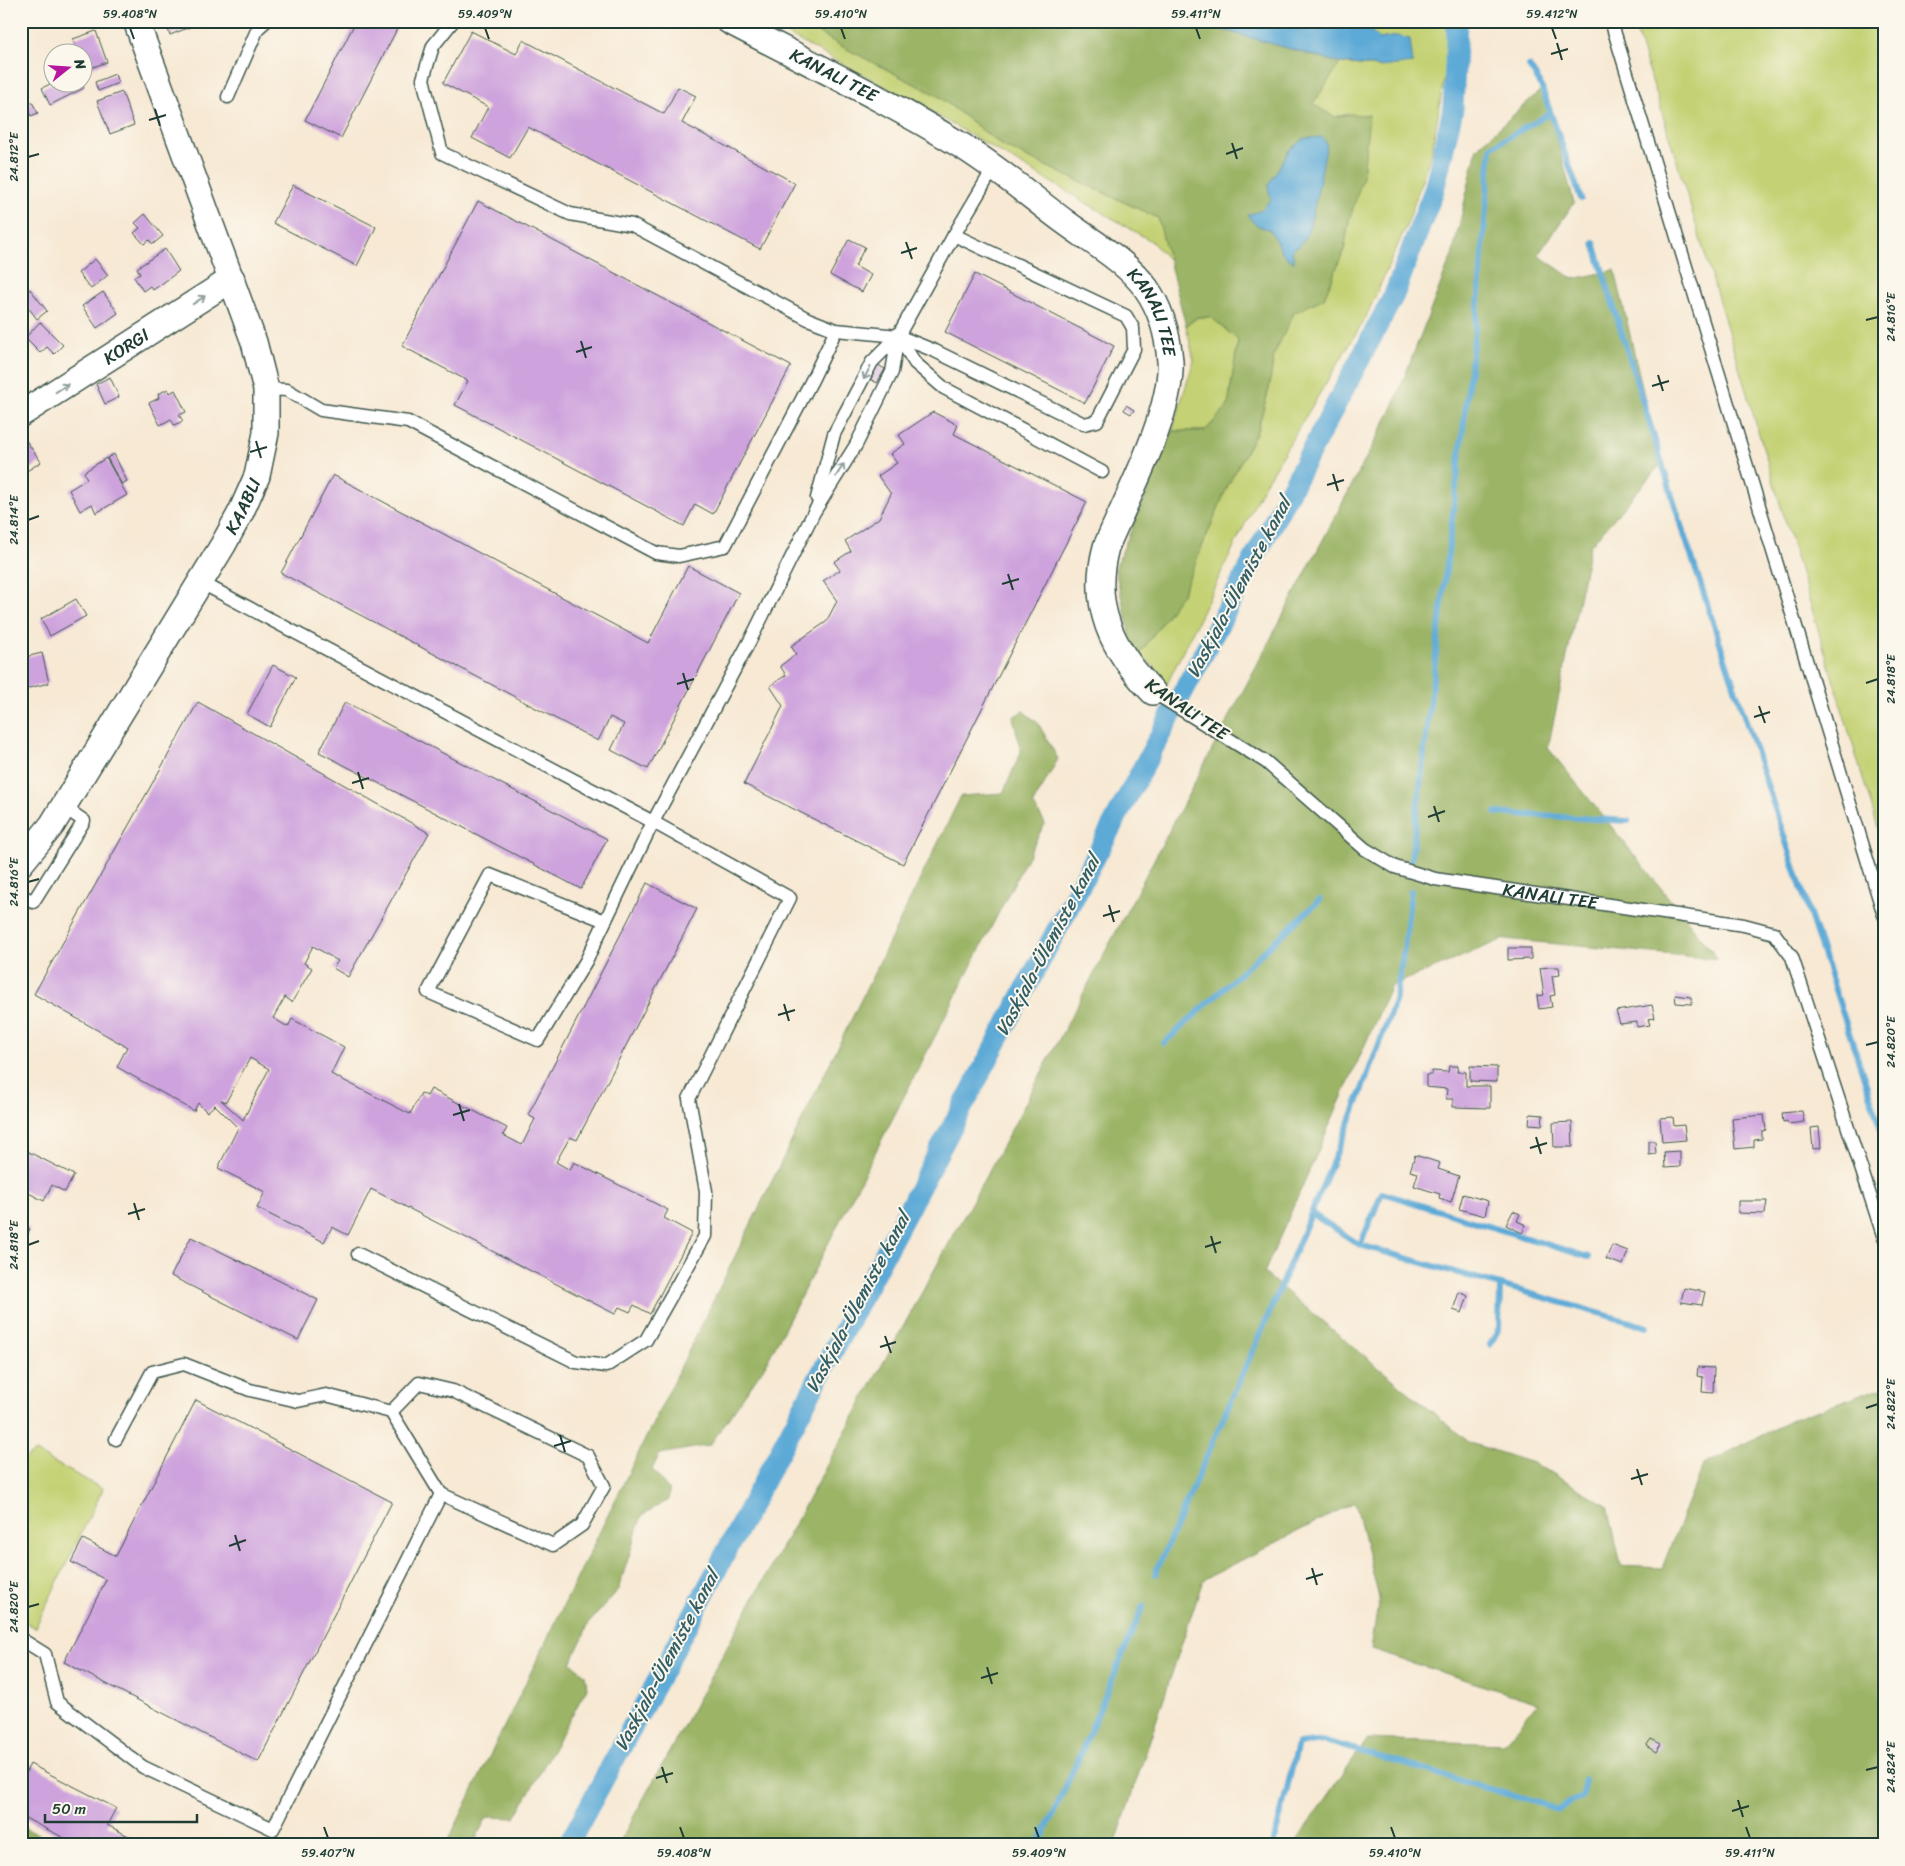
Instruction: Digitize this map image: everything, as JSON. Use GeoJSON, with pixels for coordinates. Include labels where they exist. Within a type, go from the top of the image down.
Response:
{"type":"FeatureCollection","features":[{"type":"Feature","properties":{"kind":"street","name":"KAABLI"},"geometry":{"type":"LineString","coordinates":[[21,863],[64,807],[241,512],[257,476],[266,433],[266,389],[254,342],[136,21]]}},
{"type":"Feature","properties":{"kind":"street","name":"KANALI TEE"},"geometry":{"type":"LineString","coordinates":[[729,21],[963,146],[1117,261],[1146,287],[1157,306],[1166,333],[1170,362],[1168,397],[1155,433],[1106,547],[1100,567],[1102,612],[1110,634],[1135,673],[1154,692]]}},
{"type":"Feature","properties":{"kind":"street","name":"KORGI"},"geometry":{"type":"LineString","coordinates":[[21,414],[232,279]]}},
{"type":"Feature","properties":{"kind":"lane"},"geometry":{"type":"LineString","coordinates":[[228,97],[258,28],[266,21]]}},
{"type":"Feature","properties":{"kind":"lane"},"geometry":{"type":"LineString","coordinates":[[453,21],[433,46],[423,79],[442,153],[570,214],[632,225],[808,320],[836,330],[898,336],[936,351],[1084,424],[1096,421],[1108,403],[1134,349],[1133,328],[1126,316],[954,235]]}},
{"type":"Feature","properties":{"kind":"lane"},"geometry":{"type":"LineString","coordinates":[[1610,21],[1884,916]]}},
{"type":"Feature","properties":{"kind":"lane"},"geometry":{"type":"LineString","coordinates":[[814,512],[834,434],[872,362],[898,336],[993,169]]}},
{"type":"Feature","properties":{"kind":"lane"},"geometry":{"type":"LineString","coordinates":[[266,389],[287,390],[321,410],[408,422],[656,553],[679,556],[725,546],[836,330]]}},
{"type":"Feature","properties":{"kind":"lane"},"geometry":{"type":"LineString","coordinates":[[898,336],[915,363],[944,388],[1102,472]]}},
{"type":"Feature","properties":{"kind":"lane"},"geometry":{"type":"LineString","coordinates":[[606,921],[490,875],[428,992],[538,1040],[586,961],[606,921],[653,822],[754,633],[814,512],[856,445],[892,372],[898,336]]}},
{"type":"Feature","properties":{"kind":"lane"},"geometry":{"type":"LineString","coordinates":[[200,582],[653,822],[790,898],[689,1098],[706,1191],[705,1236],[646,1340],[606,1366],[576,1362],[358,1254]]}},
{"type":"Feature","properties":{"kind":"lane","name":"KANALI TEE"},"geometry":{"type":"LineString","coordinates":[[1154,692],[1266,762],[1365,849],[1395,867],[1435,879],[1744,925],[1774,933],[1792,957],[1884,1238]]}},
{"type":"Feature","properties":{"kind":"lane"},"geometry":{"type":"LineString","coordinates":[[21,894],[33,902],[84,821],[64,807]]}},
{"type":"Feature","properties":{"kind":"lane"},"geometry":{"type":"LineString","coordinates":[[116,1439],[152,1372],[184,1364],[250,1390],[298,1401],[326,1395],[391,1412],[442,1494],[553,1545],[582,1525],[604,1486],[588,1456],[453,1391],[419,1384],[391,1412]]}},
{"type":"Feature","properties":{"kind":"lane"},"geometry":{"type":"LineString","coordinates":[[21,1639],[45,1654],[57,1702],[143,1767],[273,1829],[442,1494]]}},
{"type":"Feature","properties":{"kind":"green space"},"geometry":{"type":"Polygon","coordinates":[[[762,21],[798,21],[845,48],[938,96],[1003,146],[1158,218],[1170,261],[1151,241],[916,103],[762,21]]]}},
{"type":"Feature","properties":{"kind":"green space"},"geometry":{"type":"Polygon","coordinates":[[[798,21],[1192,21],[1340,63],[1313,104],[1334,117],[1351,114],[1369,115],[1363,176],[1349,221],[1344,250],[1324,298],[1294,313],[1274,354],[1269,389],[1257,431],[1228,485],[1183,592],[1139,655],[1133,648],[1115,569],[1172,431],[1205,431],[1228,406],[1238,340],[1211,317],[1197,317],[1186,326],[1158,218],[1003,146],[938,96],[845,48],[798,21]]]}},
{"type":"Feature","properties":{"kind":"green space"},"geometry":{"type":"Polygon","coordinates":[[[1360,21],[1447,21],[1446,67],[1432,150],[1408,222],[1366,317],[1263,487],[1165,688],[1155,667],[1139,655],[1183,592],[1228,485],[1257,431],[1269,389],[1274,354],[1294,312],[1324,298],[1344,250],[1349,221],[1351,114],[1334,117],[1313,104],[1340,63],[1381,67],[1397,36],[1380,39],[1361,25],[1360,21]]]}},
{"type":"Feature","properties":{"kind":"green space"},"geometry":{"type":"Polygon","coordinates":[[[1633,21],[1884,21],[1884,848],[1661,109],[1633,21]]]}},
{"type":"Feature","properties":{"kind":"green space"},"geometry":{"type":"Polygon","coordinates":[[[1543,88],[1574,203],[1538,255],[1573,279],[1615,270],[1660,465],[1590,546],[1548,748],[1718,959],[1504,939],[1391,986],[1264,1273],[1470,1443],[1533,1463],[1608,1506],[1621,1566],[1662,1568],[1703,1465],[1796,1418],[1884,1387],[1884,1845],[1294,1845],[1367,1739],[1504,1744],[1538,1703],[1371,1650],[1379,1598],[1355,1502],[1203,1580],[1115,1845],[618,1845],[1008,1136],[1392,409],[1453,252],[1477,148],[1543,88]]]}},
{"type":"Feature","properties":{"kind":"green space"},"geometry":{"type":"Polygon","coordinates":[[[1198,317],[1211,317],[1238,340],[1228,406],[1205,431],[1172,431],[1194,360],[1186,326],[1198,317]]]}},
{"type":"Feature","properties":{"kind":"green space"},"geometry":{"type":"Polygon","coordinates":[[[1023,711],[1038,723],[1058,759],[1033,804],[1045,823],[766,1364],[710,1445],[660,1454],[652,1469],[669,1490],[669,1500],[642,1515],[618,1590],[589,1623],[571,1663],[585,1674],[587,1688],[515,1818],[487,1817],[472,1845],[446,1845],[961,796],[1003,793],[1021,752],[1013,717],[1023,711]]]}},
{"type":"Feature","properties":{"kind":"green space"},"geometry":{"type":"Polygon","coordinates":[[[35,1452],[103,1489],[35,1628],[21,1619],[21,1461],[35,1452]]]}},
{"type":"Feature","properties":{"kind":"green space"},"geometry":{"type":"Polygon","coordinates":[[[21,1826],[58,1845],[21,1845],[21,1826]]]}},
{"type":"Feature","properties":{"kind":"water"},"geometry":{"type":"Polygon","coordinates":[[[1192,21],[1360,21],[1380,39],[1397,36],[1410,39],[1413,63],[1381,67],[1340,63],[1192,21]]]}},
{"type":"Feature","properties":{"kind":"water"},"geometry":{"type":"Polygon","coordinates":[[[1322,137],[1327,144],[1310,225],[1301,244],[1292,250],[1294,263],[1283,254],[1270,230],[1256,225],[1247,215],[1260,211],[1271,200],[1268,186],[1289,150],[1305,138],[1322,137]]]}},
{"type":"Feature","properties":{"kind":"building"},"geometry":{"type":"Polygon","coordinates":[[[165,21],[205,21],[170,35],[165,21]]]}},
{"type":"Feature","properties":{"kind":"building"},"geometry":{"type":"Polygon","coordinates":[[[356,21],[386,21],[398,27],[341,138],[305,120],[356,21]]]}},
{"type":"Feature","properties":{"kind":"building"},"geometry":{"type":"Polygon","coordinates":[[[96,31],[107,62],[92,67],[92,42],[74,42],[73,39],[96,31]]]}},
{"type":"Feature","properties":{"kind":"building"},"geometry":{"type":"Polygon","coordinates":[[[471,31],[516,54],[523,40],[664,114],[678,87],[696,96],[682,123],[795,183],[760,249],[528,127],[510,158],[472,138],[488,107],[443,83],[471,31]]]}},
{"type":"Feature","properties":{"kind":"building"},"geometry":{"type":"Polygon","coordinates":[[[115,74],[118,83],[98,91],[95,82],[115,74]]]}},
{"type":"Feature","properties":{"kind":"building"},"geometry":{"type":"Polygon","coordinates":[[[44,92],[76,92],[50,105],[44,92]]]}},
{"type":"Feature","properties":{"kind":"building"},"geometry":{"type":"Polygon","coordinates":[[[122,92],[134,125],[110,134],[97,101],[122,92]]]}},
{"type":"Feature","properties":{"kind":"building"},"geometry":{"type":"Polygon","coordinates":[[[32,102],[38,113],[31,116],[26,106],[32,102]]]}},
{"type":"Feature","properties":{"kind":"building"},"geometry":{"type":"Polygon","coordinates":[[[293,185],[376,227],[357,266],[273,223],[293,185]]]}},
{"type":"Feature","properties":{"kind":"building"},"geometry":{"type":"Polygon","coordinates":[[[478,201],[791,366],[713,514],[695,504],[684,526],[455,405],[468,381],[402,346],[478,201]]]}},
{"type":"Feature","properties":{"kind":"building"},"geometry":{"type":"Polygon","coordinates":[[[145,214],[163,236],[153,244],[149,240],[144,244],[134,233],[140,228],[135,223],[145,214]]]}},
{"type":"Feature","properties":{"kind":"building"},"geometry":{"type":"Polygon","coordinates":[[[849,239],[865,247],[855,266],[871,275],[862,292],[830,275],[849,239]]]}},
{"type":"Feature","properties":{"kind":"building"},"geometry":{"type":"Polygon","coordinates":[[[165,249],[179,271],[153,290],[150,286],[143,291],[134,277],[140,274],[137,268],[165,249]]]}},
{"type":"Feature","properties":{"kind":"building"},"geometry":{"type":"Polygon","coordinates":[[[95,259],[108,275],[91,289],[78,273],[95,259]]]}},
{"type":"Feature","properties":{"kind":"building"},"geometry":{"type":"Polygon","coordinates":[[[975,274],[1114,346],[1085,403],[945,332],[975,274]]]}},
{"type":"Feature","properties":{"kind":"building"},"geometry":{"type":"Polygon","coordinates":[[[30,289],[47,311],[37,319],[21,298],[30,289]]]}},
{"type":"Feature","properties":{"kind":"building"},"geometry":{"type":"Polygon","coordinates":[[[103,292],[118,313],[97,328],[82,306],[103,292]]]}},
{"type":"Feature","properties":{"kind":"building"},"geometry":{"type":"Polygon","coordinates":[[[21,307],[28,315],[21,321],[21,307]]]}},
{"type":"Feature","properties":{"kind":"building"},"geometry":{"type":"Polygon","coordinates":[[[40,322],[63,345],[54,354],[47,347],[40,353],[25,338],[40,322]]]}},
{"type":"Feature","properties":{"kind":"building"},"geometry":{"type":"Polygon","coordinates":[[[878,365],[885,369],[877,383],[870,379],[878,365]]]}},
{"type":"Feature","properties":{"kind":"building"},"geometry":{"type":"Polygon","coordinates":[[[110,377],[119,397],[105,404],[96,384],[110,377]]]}},
{"type":"Feature","properties":{"kind":"building"},"geometry":{"type":"Polygon","coordinates":[[[168,389],[170,393],[175,390],[186,412],[179,415],[183,421],[174,425],[171,419],[160,425],[149,403],[159,398],[158,394],[168,389]]]}},
{"type":"Feature","properties":{"kind":"building"},"geometry":{"type":"Polygon","coordinates":[[[1126,405],[1134,410],[1131,414],[1124,410],[1126,405]]]}},
{"type":"Feature","properties":{"kind":"building"},"geometry":{"type":"Polygon","coordinates":[[[933,412],[958,425],[954,434],[1087,502],[903,864],[744,784],[783,706],[770,686],[786,675],[780,666],[796,654],[791,646],[826,622],[837,601],[823,581],[840,570],[834,562],[851,551],[845,541],[879,518],[891,494],[878,476],[897,463],[890,454],[905,444],[899,435],[933,412]]]}},
{"type":"Feature","properties":{"kind":"building"},"geometry":{"type":"Polygon","coordinates":[[[25,439],[41,462],[22,474],[21,441],[25,439]]]}},
{"type":"Feature","properties":{"kind":"building"},"geometry":{"type":"Polygon","coordinates":[[[114,454],[127,481],[122,484],[107,458],[114,454]]]}},
{"type":"Feature","properties":{"kind":"building"},"geometry":{"type":"Polygon","coordinates":[[[106,458],[127,495],[96,513],[92,504],[80,511],[69,490],[87,479],[84,472],[106,458]]]}},
{"type":"Feature","properties":{"kind":"building"},"geometry":{"type":"Polygon","coordinates":[[[333,475],[648,643],[688,566],[739,593],[648,769],[611,750],[624,724],[610,717],[598,741],[281,573],[333,475]]]}},
{"type":"Feature","properties":{"kind":"building"},"geometry":{"type":"Polygon","coordinates":[[[76,599],[86,616],[50,636],[41,619],[76,599]]]}},
{"type":"Feature","properties":{"kind":"building"},"geometry":{"type":"Polygon","coordinates":[[[42,653],[49,683],[21,690],[21,658],[42,653]]]}},
{"type":"Feature","properties":{"kind":"building"},"geometry":{"type":"Polygon","coordinates":[[[273,665],[296,677],[270,727],[247,714],[273,665]]]}},
{"type":"Feature","properties":{"kind":"building"},"geometry":{"type":"Polygon","coordinates":[[[198,702],[429,833],[348,977],[333,968],[338,961],[313,946],[304,963],[312,968],[292,1002],[285,997],[273,1018],[288,1027],[292,1019],[344,1047],[331,1074],[410,1114],[421,1093],[427,1096],[431,1089],[507,1128],[503,1135],[522,1145],[535,1119],[528,1115],[647,883],[697,909],[577,1140],[570,1137],[556,1162],[570,1170],[574,1162],[668,1210],[664,1218],[692,1233],[650,1314],[634,1305],[630,1312],[619,1307],[615,1314],[371,1189],[348,1235],[332,1227],[324,1242],[257,1208],[265,1192],[218,1168],[238,1128],[215,1105],[207,1112],[198,1103],[194,1111],[117,1067],[127,1047],[34,994],[198,702]],[[250,1058],[226,1102],[221,1100],[243,1120],[269,1069],[250,1058]]]}},
{"type":"Feature","properties":{"kind":"building"},"geometry":{"type":"Polygon","coordinates":[[[345,702],[607,839],[581,889],[319,752],[345,702]]]}},
{"type":"Feature","properties":{"kind":"building"},"geometry":{"type":"Polygon","coordinates":[[[21,755],[25,768],[21,768],[21,755]]]}},
{"type":"Feature","properties":{"kind":"building"},"geometry":{"type":"Polygon","coordinates":[[[1508,948],[1531,948],[1531,959],[1508,960],[1508,948]]]}},
{"type":"Feature","properties":{"kind":"building"},"geometry":{"type":"Polygon","coordinates":[[[1559,967],[1560,975],[1552,976],[1555,995],[1550,996],[1552,1007],[1539,1009],[1537,996],[1544,995],[1540,968],[1559,967]]]}},
{"type":"Feature","properties":{"kind":"building"},"geometry":{"type":"Polygon","coordinates":[[[1675,995],[1691,997],[1692,1004],[1676,1003],[1675,995]]]}},
{"type":"Feature","properties":{"kind":"building"},"geometry":{"type":"Polygon","coordinates":[[[1652,1005],[1655,1018],[1648,1019],[1650,1025],[1637,1027],[1637,1022],[1620,1024],[1616,1011],[1652,1005]]]}},
{"type":"Feature","properties":{"kind":"building"},"geometry":{"type":"Polygon","coordinates":[[[1449,1066],[1458,1066],[1457,1072],[1466,1072],[1466,1086],[1490,1086],[1490,1108],[1453,1107],[1453,1099],[1446,1099],[1447,1089],[1426,1087],[1426,1075],[1432,1075],[1432,1071],[1448,1072],[1449,1066]]]}},
{"type":"Feature","properties":{"kind":"building"},"geometry":{"type":"Polygon","coordinates":[[[1470,1066],[1497,1067],[1497,1082],[1470,1081],[1470,1066]]]}},
{"type":"Feature","properties":{"kind":"building"},"geometry":{"type":"Polygon","coordinates":[[[1802,1111],[1804,1122],[1788,1124],[1787,1121],[1783,1122],[1782,1113],[1802,1111]]]}},
{"type":"Feature","properties":{"kind":"building"},"geometry":{"type":"Polygon","coordinates":[[[1530,1114],[1543,1115],[1542,1125],[1529,1124],[1530,1114]]]}},
{"type":"Feature","properties":{"kind":"building"},"geometry":{"type":"Polygon","coordinates":[[[1764,1115],[1766,1130],[1762,1131],[1762,1139],[1754,1140],[1754,1147],[1735,1149],[1732,1118],[1764,1115]]]}},
{"type":"Feature","properties":{"kind":"building"},"geometry":{"type":"Polygon","coordinates":[[[1673,1117],[1674,1126],[1684,1125],[1686,1140],[1662,1142],[1660,1118],[1673,1117]]]}},
{"type":"Feature","properties":{"kind":"building"},"geometry":{"type":"Polygon","coordinates":[[[1572,1122],[1573,1147],[1554,1147],[1553,1123],[1572,1122]]]}},
{"type":"Feature","properties":{"kind":"building"},"geometry":{"type":"Polygon","coordinates":[[[1819,1127],[1821,1148],[1813,1149],[1811,1128],[1819,1127]]]}},
{"type":"Feature","properties":{"kind":"building"},"geometry":{"type":"Polygon","coordinates":[[[1649,1141],[1655,1141],[1656,1154],[1649,1155],[1649,1141]]]}},
{"type":"Feature","properties":{"kind":"building"},"geometry":{"type":"Polygon","coordinates":[[[21,1148],[74,1175],[65,1192],[52,1185],[44,1201],[21,1189],[21,1148]]]}},
{"type":"Feature","properties":{"kind":"building"},"geometry":{"type":"Polygon","coordinates":[[[1680,1151],[1680,1167],[1665,1168],[1664,1152],[1680,1151]]]}},
{"type":"Feature","properties":{"kind":"building"},"geometry":{"type":"Polygon","coordinates":[[[1415,1155],[1440,1163],[1438,1169],[1459,1176],[1451,1202],[1439,1198],[1440,1194],[1414,1186],[1418,1173],[1410,1171],[1415,1155]]]}},
{"type":"Feature","properties":{"kind":"building"},"geometry":{"type":"Polygon","coordinates":[[[1463,1194],[1488,1201],[1485,1216],[1459,1209],[1463,1194]]]}},
{"type":"Feature","properties":{"kind":"building"},"geometry":{"type":"Polygon","coordinates":[[[1738,1201],[1767,1201],[1765,1214],[1738,1213],[1738,1201]]]}},
{"type":"Feature","properties":{"kind":"building"},"geometry":{"type":"Polygon","coordinates":[[[1513,1211],[1520,1214],[1517,1221],[1526,1225],[1522,1233],[1506,1225],[1513,1211]]]}},
{"type":"Feature","properties":{"kind":"building"},"geometry":{"type":"Polygon","coordinates":[[[21,1224],[30,1229],[21,1246],[21,1224]]]}},
{"type":"Feature","properties":{"kind":"building"},"geometry":{"type":"Polygon","coordinates":[[[191,1237],[318,1300],[298,1340],[171,1276],[191,1237]]]}},
{"type":"Feature","properties":{"kind":"building"},"geometry":{"type":"Polygon","coordinates":[[[1612,1245],[1628,1251],[1623,1265],[1606,1259],[1612,1245]]]}},
{"type":"Feature","properties":{"kind":"building"},"geometry":{"type":"Polygon","coordinates":[[[1684,1288],[1705,1292],[1702,1305],[1681,1302],[1684,1288]]]}},
{"type":"Feature","properties":{"kind":"building"},"geometry":{"type":"Polygon","coordinates":[[[1459,1292],[1468,1296],[1462,1313],[1453,1310],[1459,1292]]]}},
{"type":"Feature","properties":{"kind":"building"},"geometry":{"type":"Polygon","coordinates":[[[1698,1367],[1714,1368],[1713,1393],[1702,1392],[1703,1377],[1697,1376],[1698,1367]]]}},
{"type":"Feature","properties":{"kind":"building"},"geometry":{"type":"Polygon","coordinates":[[[196,1400],[392,1502],[258,1762],[64,1662],[106,1580],[71,1562],[83,1539],[116,1556],[196,1400]]]}},
{"type":"Feature","properties":{"kind":"building"},"geometry":{"type":"Polygon","coordinates":[[[1651,1739],[1661,1744],[1656,1752],[1646,1746],[1651,1739]]]}},
{"type":"Feature","properties":{"kind":"building"},"geometry":{"type":"Polygon","coordinates":[[[30,1764],[116,1808],[107,1825],[146,1845],[78,1845],[21,1816],[21,1782],[30,1764]]]}},
{"type":"Feature","properties":{"kind":"waterway","name":"Vaskjala-Ülemiste kanal"},"geometry":{"type":"LineString","coordinates":[[568,1845],[673,1652],[1394,295],[1434,190],[1453,109],[1457,21]]}},
{"type":"Feature","properties":{"kind":"waterway"},"geometry":{"type":"LineString","coordinates":[[1529,66],[1540,83],[1581,199]]}},
{"type":"Feature","properties":{"kind":"waterway"},"geometry":{"type":"LineString","coordinates":[[1411,860],[1478,305],[1491,147],[1551,113]]}},
{"type":"Feature","properties":{"kind":"waterway"},"geometry":{"type":"LineString","coordinates":[[1594,243],[1681,525],[1884,1138]]}},
{"type":"Feature","properties":{"kind":"waterway"},"geometry":{"type":"LineString","coordinates":[[1496,813],[1628,821]]}},
{"type":"Feature","properties":{"kind":"waterway"},"geometry":{"type":"LineString","coordinates":[[1155,1574],[1268,1316],[1354,1111],[1395,1001],[1411,891]]}},
{"type":"Feature","properties":{"kind":"waterway"},"geometry":{"type":"LineString","coordinates":[[1164,1043],[1320,900]]}},
{"type":"Feature","properties":{"kind":"waterway"},"geometry":{"type":"LineString","coordinates":[[1360,1245],[1382,1193],[1588,1257]]}},
{"type":"Feature","properties":{"kind":"waterway"},"geometry":{"type":"LineString","coordinates":[[1311,1213],[1360,1245],[1647,1327]]}},
{"type":"Feature","properties":{"kind":"waterway"},"geometry":{"type":"LineString","coordinates":[[1490,1345],[1499,1328],[1500,1287]]}},
{"type":"Feature","properties":{"kind":"waterway"},"geometry":{"type":"LineString","coordinates":[[1039,1845],[1081,1753],[1143,1606]]}},
{"type":"Feature","properties":{"kind":"waterway"},"geometry":{"type":"LineString","coordinates":[[1273,1845],[1298,1744],[1325,1741],[1558,1809],[1581,1798],[1585,1780]]}}]}
